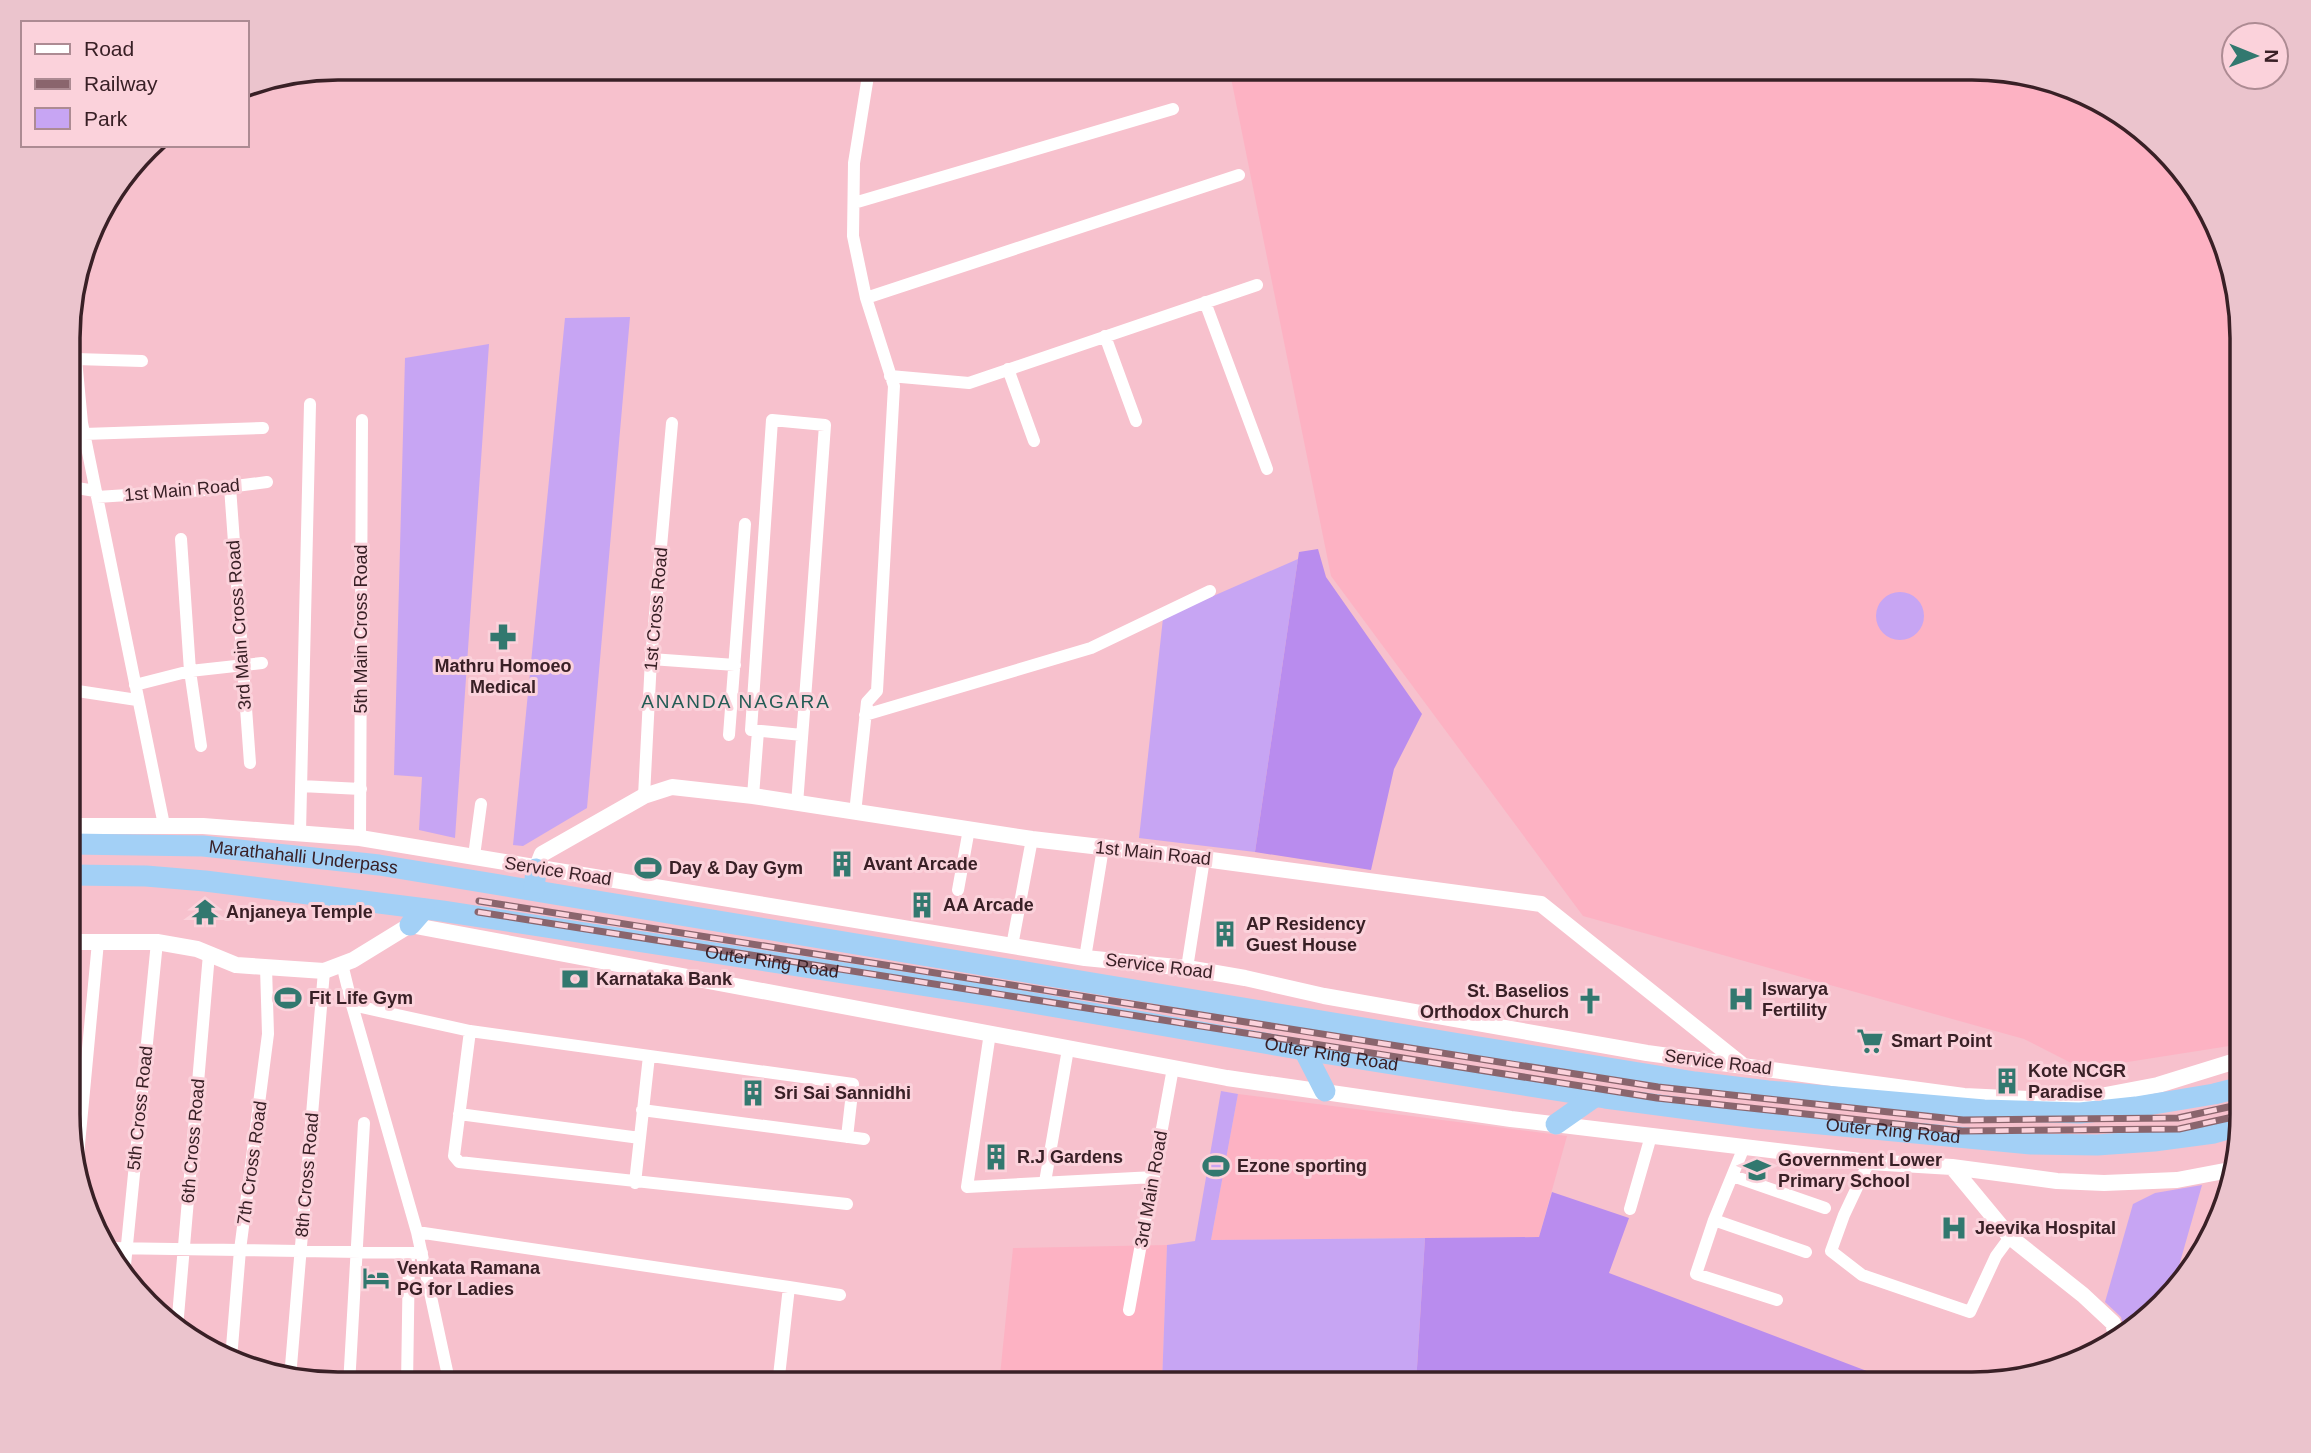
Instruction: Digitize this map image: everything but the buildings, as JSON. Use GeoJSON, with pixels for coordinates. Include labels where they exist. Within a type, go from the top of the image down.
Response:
{"type":"FeatureCollection","features":[{"type":"Feature","properties":{"kind":"highway","name":"Marathahalli Underpass"},"geometry":{"type":"LineString","coordinates":[[80,844],[203,846],[379,865],[534,890]]}},
{"type":"Feature","properties":{"kind":"highway"},"geometry":{"type":"LineString","coordinates":[[534,890],[536,869]]}},
{"type":"Feature","properties":{"kind":"highway","name":"Marathahalli Underpass"},"geometry":{"type":"LineString","coordinates":[[80,875],[146,876],[205,881],[417,917]]}},
{"type":"Feature","properties":{"kind":"highway","name":"Outer Ring Road"},"geometry":{"type":"LineString","coordinates":[[534,890],[1474,1047],[1768,1091],[2032,1113],[2080,1113],[2136,1107],[2230,1090]]}},
{"type":"Feature","properties":{"kind":"highway","name":"Outer Ring Road"},"geometry":{"type":"LineString","coordinates":[[417,917],[979,994],[1304,1050],[1596,1096],[1757,1118],[2031,1144],[2097,1145],[2154,1141],[2230,1128]]}},
{"type":"Feature","properties":{"kind":"highway"},"geometry":{"type":"LineString","coordinates":[[1304,1050],[1325,1091]]}},
{"type":"Feature","properties":{"kind":"highway"},"geometry":{"type":"LineString","coordinates":[[2214,1094],[2230,1101]]}},
{"type":"Feature","properties":{"kind":"highway"},"geometry":{"type":"LineString","coordinates":[[1556,1124],[1596,1096]]}},
{"type":"Feature","properties":{"kind":"street"},"geometry":{"type":"LineString","coordinates":[[855,813],[867,702],[877,691],[894,386],[866,298],[853,236],[854,163],[867,80]]}},
{"type":"Feature","properties":{"kind":"street"},"geometry":{"type":"LineString","coordinates":[[854,203],[1173,108]]}},
{"type":"Feature","properties":{"kind":"street"},"geometry":{"type":"LineString","coordinates":[[866,298],[1239,175]]}},
{"type":"Feature","properties":{"kind":"street"},"geometry":{"type":"LineString","coordinates":[[890,376],[969,383],[1257,285]]}},
{"type":"Feature","properties":{"kind":"street"},"geometry":{"type":"LineString","coordinates":[[1205,302],[1267,470]]}},
{"type":"Feature","properties":{"kind":"street"},"geometry":{"type":"LineString","coordinates":[[1105,336],[1136,421]]}},
{"type":"Feature","properties":{"kind":"street"},"geometry":{"type":"LineString","coordinates":[[80,359],[142,361]]}},
{"type":"Feature","properties":{"kind":"street"},"geometry":{"type":"LineString","coordinates":[[1008,369],[1034,441]]}},
{"type":"Feature","properties":{"kind":"street"},"geometry":{"type":"LineString","coordinates":[[300,832],[310,404]]}},
{"type":"Feature","properties":{"kind":"street","name":"5th Main Cross Road"},"geometry":{"type":"LineString","coordinates":[[360,838],[362,420]]}},
{"type":"Feature","properties":{"kind":"street"},"geometry":{"type":"LineString","coordinates":[[797,804],[825,425],[772,420],[751,730],[802,735]]}},
{"type":"Feature","properties":{"kind":"street","name":"1st Cross Road"},"geometry":{"type":"LineString","coordinates":[[644,796],[651,659],[672,423]]}},
{"type":"Feature","properties":{"kind":"street"},"geometry":{"type":"LineString","coordinates":[[80,425],[263,428]]}},
{"type":"Feature","properties":{"kind":"street"},"geometry":{"type":"LineString","coordinates":[[80,429],[96,494],[164,825]]}},
{"type":"Feature","properties":{"kind":"street","name":"1st Main Road"},"geometry":{"type":"LineString","coordinates":[[80,490],[96,494],[230,487],[267,482]]}},
{"type":"Feature","properties":{"kind":"street","name":"3rd Main Cross Road"},"geometry":{"type":"LineString","coordinates":[[230,487],[250,763]]}},
{"type":"Feature","properties":{"kind":"street"},"geometry":{"type":"LineString","coordinates":[[730,736],[746,524]]}},
{"type":"Feature","properties":{"kind":"street"},"geometry":{"type":"LineString","coordinates":[[181,539],[190,671],[201,746]]}},
{"type":"Feature","properties":{"kind":"street"},"geometry":{"type":"LineString","coordinates":[[865,715],[1091,648],[1210,591]]}},
{"type":"Feature","properties":{"kind":"street"},"geometry":{"type":"LineString","coordinates":[[651,659],[735,665]]}},
{"type":"Feature","properties":{"kind":"street"},"geometry":{"type":"LineString","coordinates":[[135,685],[190,671],[262,663]]}},
{"type":"Feature","properties":{"kind":"street"},"geometry":{"type":"LineString","coordinates":[[80,691],[137,700]]}},
{"type":"Feature","properties":{"kind":"street"},"geometry":{"type":"LineString","coordinates":[[754,796],[758,731]]}},
{"type":"Feature","properties":{"kind":"street"},"geometry":{"type":"LineString","coordinates":[[301,786],[361,789]]}},
{"type":"Feature","properties":{"kind":"street","name":"1st Main Road"},"geometry":{"type":"LineString","coordinates":[[536,869],[542,854],[644,796],[671,787],[754,796],[1032,839],[1541,904],[1741,1064]]}},
{"type":"Feature","properties":{"kind":"street"},"geometry":{"type":"LineString","coordinates":[[474,856],[481,804]]}},
{"type":"Feature","properties":{"kind":"street","name":"Service Road"},"geometry":{"type":"LineString","coordinates":[[80,826],[164,825],[360,838],[1085,958],[1187,968],[1324,996],[1605,1046],[1964,1096],[2074,1101],[2158,1085],[2230,1063]]}},
{"type":"Feature","properties":{"kind":"street"},"geometry":{"type":"LineString","coordinates":[[958,890],[969,829]]}},
{"type":"Feature","properties":{"kind":"street"},"geometry":{"type":"LineString","coordinates":[[1012,946],[1032,839]]}},
{"type":"Feature","properties":{"kind":"street"},"geometry":{"type":"LineString","coordinates":[[1085,958],[1103,848]]}},
{"type":"Feature","properties":{"kind":"street"},"geometry":{"type":"LineString","coordinates":[[1187,968],[1204,859]]}},
{"type":"Feature","properties":{"kind":"street"},"geometry":{"type":"LineString","coordinates":[[80,942],[157,942],[197,949],[236,965],[324,971],[354,960],[417,917],[1068,1049],[1227,1078],[1651,1136],[1869,1162],[1952,1167],[2057,1181],[2104,1183],[2176,1180],[2225,1171]]}},
{"type":"Feature","properties":{"kind":"street"},"geometry":{"type":"LineString","coordinates":[[81,1126],[98,942]]}},
{"type":"Feature","properties":{"kind":"street","name":"5th Cross Road"},"geometry":{"type":"LineString","coordinates":[[126,1260],[157,942]]}},
{"type":"Feature","properties":{"kind":"street","name":"6th Cross Road"},"geometry":{"type":"LineString","coordinates":[[178,1316],[209,954]]}},
{"type":"Feature","properties":{"kind":"street"},"geometry":{"type":"LineString","coordinates":[[342,964],[417,1232],[408,1372]]}},
{"type":"Feature","properties":{"kind":"street","name":"7th Cross Road"},"geometry":{"type":"LineString","coordinates":[[232,1349],[240,1250],[268,1034],[265,967]]}},
{"type":"Feature","properties":{"kind":"street","name":"8th Cross Road"},"geometry":{"type":"LineString","coordinates":[[291,1368],[324,971]]}},
{"type":"Feature","properties":{"kind":"street"},"geometry":{"type":"LineString","coordinates":[[352,1005],[470,1031],[853,1084],[847,1137]]}},
{"type":"Feature","properties":{"kind":"street"},"geometry":{"type":"LineString","coordinates":[[470,1031],[454,1156],[459,1162],[635,1183],[847,1203]]}},
{"type":"Feature","properties":{"kind":"street"},"geometry":{"type":"LineString","coordinates":[[990,1032],[967,1188],[1154,1177]]}},
{"type":"Feature","properties":{"kind":"street"},"geometry":{"type":"LineString","coordinates":[[1045,1182],[1068,1049]]}},
{"type":"Feature","properties":{"kind":"street"},"geometry":{"type":"LineString","coordinates":[[635,1183],[649,1056]]}},
{"type":"Feature","properties":{"kind":"street","name":"3rd Main Road"},"geometry":{"type":"LineString","coordinates":[[1129,1310],[1173,1068]]}},
{"type":"Feature","properties":{"kind":"street"},"geometry":{"type":"LineString","coordinates":[[642,1110],[864,1139]]}},
{"type":"Feature","properties":{"kind":"street"},"geometry":{"type":"LineString","coordinates":[[459,1114],[640,1138]]}},
{"type":"Feature","properties":{"kind":"street"},"geometry":{"type":"LineString","coordinates":[[350,1372],[364,1123]]}},
{"type":"Feature","properties":{"kind":"street"},"geometry":{"type":"LineString","coordinates":[[1630,1209],[1651,1136]]}},
{"type":"Feature","properties":{"kind":"street"},"geometry":{"type":"LineString","coordinates":[[1744,1147],[1714,1220],[1696,1274],[1777,1300]]}},
{"type":"Feature","properties":{"kind":"street"},"geometry":{"type":"LineString","coordinates":[[1869,1162],[1844,1215],[1831,1251],[1862,1275],[1970,1312],[1996,1255],[2010,1237]]}},
{"type":"Feature","properties":{"kind":"street"},"geometry":{"type":"LineString","coordinates":[[1952,1167],[2010,1237],[2083,1295],[2112,1323],[2114,1330]]}},
{"type":"Feature","properties":{"kind":"street"},"geometry":{"type":"LineString","coordinates":[[1733,1176],[1825,1208]]}},
{"type":"Feature","properties":{"kind":"street"},"geometry":{"type":"LineString","coordinates":[[1714,1220],[1806,1252]]}},
{"type":"Feature","properties":{"kind":"street"},"geometry":{"type":"LineString","coordinates":[[417,1232],[840,1296]]}},
{"type":"Feature","properties":{"kind":"street"},"geometry":{"type":"LineString","coordinates":[[118,1248],[415,1253]]}},
{"type":"Feature","properties":{"kind":"street"},"geometry":{"type":"LineString","coordinates":[[415,1253],[447,1372]]}},
{"type":"Feature","properties":{"kind":"street"},"geometry":{"type":"LineString","coordinates":[[779,1372],[789,1287]]}},
{"type":"Feature","properties":{"kind":"shaded area"},"geometry":{"type":"Polygon","coordinates":[[[1231,80],[1972,80],[2023,85],[2086,107],[2129,134],[2155,156],[2177,182],[2196,210],[2211,240],[2226,288],[2230,322],[2230,1046],[2083,1069],[2024,1039],[1583,916],[1331,576],[1231,80]]]}},
{"type":"Feature","properties":{"kind":"shaded area"},"geometry":{"type":"Polygon","coordinates":[[[1318,549],[1326,577],[1422,714],[1394,769],[1371,870],[1255,852],[1299,552],[1318,549]]]}},
{"type":"Feature","properties":{"kind":"shaded area"},"geometry":{"type":"Polygon","coordinates":[[[1238,1094],[1567,1136],[1539,1237],[1211,1240],[1238,1094]]]}},
{"type":"Feature","properties":{"kind":"shaded area"},"geometry":{"type":"Polygon","coordinates":[[[1552,1192],[1629,1218],[1609,1273],[1869,1372],[1417,1372],[1425,1238],[1539,1237],[1552,1192]]]}},
{"type":"Feature","properties":{"kind":"shaded area"},"geometry":{"type":"Polygon","coordinates":[[[1167,1245],[1162,1372],[1000,1372],[1013,1248],[1167,1245]]]}},
{"type":"Feature","properties":{"kind":"green space"},"geometry":{"type":"Polygon","coordinates":[[[630,317],[587,808],[523,846],[513,845],[565,318],[630,317]]]}},
{"type":"Feature","properties":{"kind":"green space"},"geometry":{"type":"Polygon","coordinates":[[[489,344],[455,838],[419,830],[422,777],[394,775],[405,358],[489,344]]]}},
{"type":"Feature","properties":{"kind":"green space"},"geometry":{"type":"Polygon","coordinates":[[[1298,559],[1255,852],[1139,838],[1163,618],[1298,559]]]}},
{"type":"Feature","properties":{"kind":"green space"},"geometry":{"type":"Polygon","coordinates":[[[1900,592],[1917,599],[1924,616],[1917,633],[1900,640],[1883,633],[1876,616],[1883,599],[1900,592]]]}},
{"type":"Feature","properties":{"kind":"green space","name":"Ezone sporting"},"geometry":{"type":"Polygon","coordinates":[[[1221,1091],[1238,1094],[1211,1240],[1425,1238],[1417,1372],[1162,1372],[1167,1245],[1195,1241],[1221,1091]]]}},
{"type":"Feature","properties":{"kind":"green space"},"geometry":{"type":"Polygon","coordinates":[[[2202,1185],[2178,1270],[2155,1297],[2123,1324],[2121,1317],[2105,1302],[2133,1204],[2155,1193],[2202,1185]]]}},
{"type":"Feature","properties":{"kind":"railway"},"geometry":{"type":"LineString","coordinates":[[479,901],[1658,1087],[1963,1120],[2178,1118],[2230,1107]]}},
{"type":"Feature","properties":{"kind":"railway"},"geometry":{"type":"LineString","coordinates":[[478,912],[1657,1098],[1962,1131],[2179,1129],[2230,1118]]}},
{"type":"Feature","properties":{"kind":"place","name":"Mathru Homoeo Medical"},"geometry":{"type":"Point","coordinates":[503,637]}},
{"type":"Feature","properties":{"kind":"place","name":"Avant Arcade"},"geometry":{"type":"Point","coordinates":[842,864]}},
{"type":"Feature","properties":{"kind":"place","name":"Day & Day Gym"},"geometry":{"type":"Point","coordinates":[648,868]}},
{"type":"Feature","properties":{"kind":"place","name":"AA Arcade"},"geometry":{"type":"Point","coordinates":[922,905]}},
{"type":"Feature","properties":{"kind":"place","name":"Anjaneya Temple"},"geometry":{"type":"Point","coordinates":[205,912]}},
{"type":"Feature","properties":{"kind":"place","name":"AP Residency Guest House"},"geometry":{"type":"Point","coordinates":[1225,934]}},
{"type":"Feature","properties":{"kind":"place","name":"Karnataka Bank"},"geometry":{"type":"Point","coordinates":[575,979]}},
{"type":"Feature","properties":{"kind":"place","name":"Fit Life Gym"},"geometry":{"type":"Point","coordinates":[288,998]}},
{"type":"Feature","properties":{"kind":"place","name":"Iswarya Fertility"},"geometry":{"type":"Point","coordinates":[1741,999]}},
{"type":"Feature","properties":{"kind":"place","name":"St. Baselios Orthodox Church"},"geometry":{"type":"Point","coordinates":[1590,1001]}},
{"type":"Feature","properties":{"kind":"place","name":"Smart Point"},"geometry":{"type":"Point","coordinates":[1870,1041]}},
{"type":"Feature","properties":{"kind":"place","name":"Kote NCGR Paradise"},"geometry":{"type":"Point","coordinates":[2007,1081]}},
{"type":"Feature","properties":{"kind":"place","name":"Sri Sai Sannidhi"},"geometry":{"type":"Point","coordinates":[753,1093]}},
{"type":"Feature","properties":{"kind":"place","name":"R.J Gardens"},"geometry":{"type":"Point","coordinates":[996,1157]}},
{"type":"Feature","properties":{"kind":"place","name":"Ezone sporting"},"geometry":{"type":"Point","coordinates":[1216,1166]}},
{"type":"Feature","properties":{"kind":"place","name":"Government Lower Primary School"},"geometry":{"type":"Point","coordinates":[1757,1170]}},
{"type":"Feature","properties":{"kind":"place","name":"Jeevika Hospital"},"geometry":{"type":"Point","coordinates":[1954,1228]}},
{"type":"Feature","properties":{"kind":"place","name":"Venkata Ramana PG for Ladies"},"geometry":{"type":"Point","coordinates":[376,1278]}},
{"type":"Feature","properties":{"kind":"district","name":"ANANDA NAGARA"},"geometry":{"type":"Point","coordinates":[736,701]}}]}
